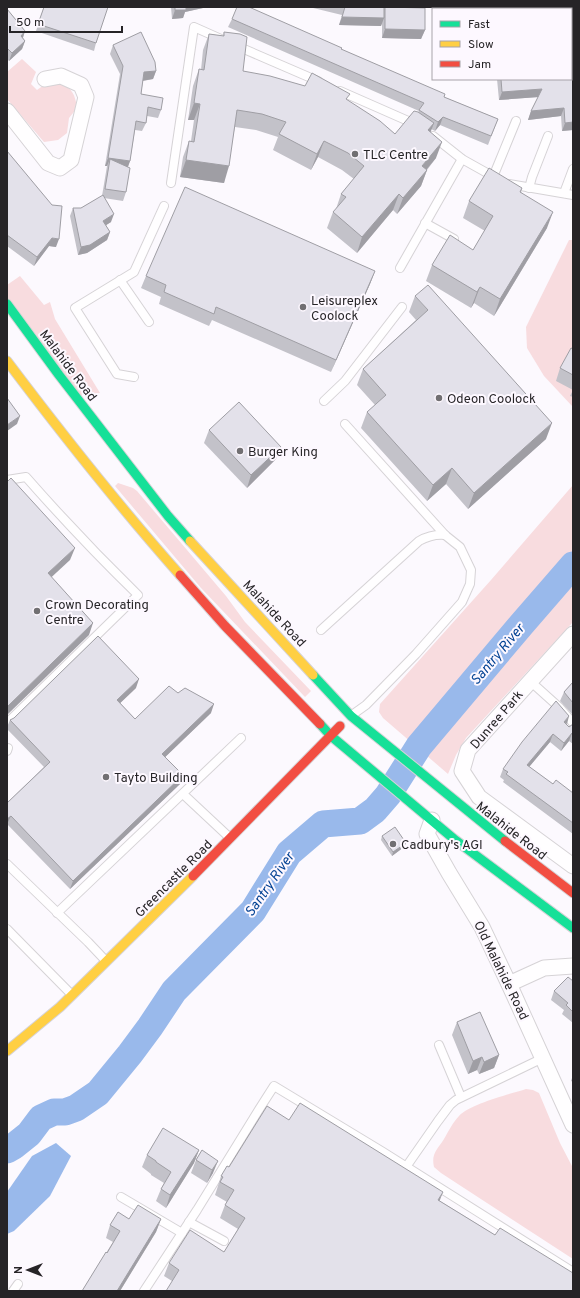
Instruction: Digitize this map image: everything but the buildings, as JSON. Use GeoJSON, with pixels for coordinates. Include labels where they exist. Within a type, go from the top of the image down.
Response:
{"type":"FeatureCollection","features":[{"type":"Feature","properties":{"kind":"main road","name":"Malahide Road"},"geometry":{"type":"LineString","coordinates":[[7,304],[117,456],[168,516],[351,716],[526,858],[573,892]]}},
{"type":"Feature","properties":{"kind":"main road"},"geometry":{"type":"LineString","coordinates":[[7,361],[55,426],[96,471],[135,524],[224,626],[331,736],[479,858],[573,928]]}},
{"type":"Feature","properties":{"kind":"main road","name":"Greencastle Road"},"geometry":{"type":"LineString","coordinates":[[7,1051],[60,1007],[231,839],[351,716]]}},
{"type":"Feature","properties":{"kind":"street"},"geometry":{"type":"LineString","coordinates":[[7,111],[48,163],[60,168],[71,160],[86,97],[81,85],[61,76],[44,78]]}},
{"type":"Feature","properties":{"kind":"street","name":"Dunree Park"},"geometry":{"type":"LineString","coordinates":[[573,634],[468,750],[462,771],[479,797],[573,866]]}},
{"type":"Feature","properties":{"kind":"street","name":"Old Malahide Road"},"geometry":{"type":"LineString","coordinates":[[432,820],[427,834],[482,927],[573,1125]]}},
{"type":"Feature","properties":{"kind":"street"},"geometry":{"type":"LineString","coordinates":[[509,984],[544,968],[573,966]]}},
{"type":"Feature","properties":{"kind":"lane"},"geometry":{"type":"LineString","coordinates":[[171,183],[194,27],[415,124],[462,159],[493,177],[510,184],[573,195]]}},
{"type":"Feature","properties":{"kind":"lane"},"geometry":{"type":"LineString","coordinates":[[493,177],[516,121]]}},
{"type":"Feature","properties":{"kind":"lane"},"geometry":{"type":"LineString","coordinates":[[529,188],[548,136]]}},
{"type":"Feature","properties":{"kind":"lane"},"geometry":{"type":"LineString","coordinates":[[400,268],[462,159]]}},
{"type":"Feature","properties":{"kind":"lane"},"geometry":{"type":"LineString","coordinates":[[564,193],[573,169]]}},
{"type":"Feature","properties":{"kind":"lane"},"geometry":{"type":"LineString","coordinates":[[134,377],[117,374],[75,308],[134,272],[164,206]]}},
{"type":"Feature","properties":{"kind":"lane"},"geometry":{"type":"LineString","coordinates":[[425,223],[454,239]]}},
{"type":"Feature","properties":{"kind":"lane"},"geometry":{"type":"LineString","coordinates":[[120,280],[149,322]]}},
{"type":"Feature","properties":{"kind":"lane"},"geometry":{"type":"LineString","coordinates":[[324,401],[345,381],[402,307]]}},
{"type":"Feature","properties":{"kind":"lane"},"geometry":{"type":"LineString","coordinates":[[345,424],[445,535],[460,547],[471,570],[470,584],[462,602],[416,654],[366,705],[351,716]]}},
{"type":"Feature","properties":{"kind":"lane"},"geometry":{"type":"LineString","coordinates":[[7,480],[26,477],[56,511],[138,595],[7,723]]}},
{"type":"Feature","properties":{"kind":"lane"},"geometry":{"type":"LineString","coordinates":[[321,630],[419,541],[436,534],[445,535]]}},
{"type":"Feature","properties":{"kind":"lane"},"geometry":{"type":"LineString","coordinates":[[530,681],[560,708],[573,723]]}},
{"type":"Feature","properties":{"kind":"lane"},"geometry":{"type":"LineString","coordinates":[[57,913],[241,738]]}},
{"type":"Feature","properties":{"kind":"lane"},"geometry":{"type":"LineString","coordinates":[[183,794],[231,839]]}},
{"type":"Feature","properties":{"kind":"lane"},"geometry":{"type":"LineString","coordinates":[[7,864],[88,942],[106,962]]}},
{"type":"Feature","properties":{"kind":"lane"},"geometry":{"type":"LineString","coordinates":[[7,929],[72,995]]}},
{"type":"Feature","properties":{"kind":"lane"},"geometry":{"type":"LineString","coordinates":[[439,1045],[461,1097]]}},
{"type":"Feature","properties":{"kind":"lane"},"geometry":{"type":"LineString","coordinates":[[406,1167],[450,1105],[461,1097],[543,1058]]}},
{"type":"Feature","properties":{"kind":"lane"},"geometry":{"type":"LineString","coordinates":[[144,1291],[274,1086],[573,1272]]}},
{"type":"Feature","properties":{"kind":"lane"},"geometry":{"type":"LineString","coordinates":[[121,1197],[182,1233]]}},
{"type":"Feature","properties":{"kind":"lane"},"geometry":{"type":"LineString","coordinates":[[189,1222],[224,1241]]}},
{"type":"Feature","properties":{"kind":"lane"},"geometry":{"type":"LineString","coordinates":[[13,1291],[18,1284]]}},
{"type":"Feature","properties":{"kind":"shaded area"},"geometry":{"type":"Polygon","coordinates":[[[22,59],[36,72],[31,84],[37,90],[48,82],[55,83],[69,88],[74,96],[77,108],[69,118],[67,133],[58,140],[44,142],[7,99],[7,72],[22,59]]]}},
{"type":"Feature","properties":{"kind":"shaded area"},"geometry":{"type":"Polygon","coordinates":[[[569,240],[573,240],[573,407],[544,376],[527,348],[526,327],[569,240]]]}},
{"type":"Feature","properties":{"kind":"shaded area"},"geometry":{"type":"Polygon","coordinates":[[[20,276],[44,305],[50,302],[55,319],[100,393],[75,396],[7,303],[7,285],[20,276]]]}},
{"type":"Feature","properties":{"kind":"shaded area"},"geometry":{"type":"Polygon","coordinates":[[[118,483],[133,488],[137,491],[226,596],[245,622],[311,691],[305,697],[201,588],[115,486],[118,483]]]}},
{"type":"Feature","properties":{"kind":"shaded area"},"geometry":{"type":"Polygon","coordinates":[[[573,485],[573,622],[466,738],[456,755],[448,774],[383,718],[379,712],[380,704],[491,580],[573,485]]]}},
{"type":"Feature","properties":{"kind":"shaded area"},"geometry":{"type":"Polygon","coordinates":[[[526,1089],[539,1093],[560,1143],[573,1168],[573,1259],[434,1167],[433,1159],[435,1152],[459,1116],[472,1107],[526,1089]]]}},
{"type":"Feature","properties":{"kind":"water"},"geometry":{"type":"Polygon","coordinates":[[[56,1143],[71,1156],[50,1196],[14,1231],[7,1234],[7,1192],[32,1156],[56,1143]]]}},
{"type":"Feature","properties":{"kind":"waterway","name":"Santry River"},"geometry":{"type":"LineString","coordinates":[[7,1150],[29,1134],[41,1118],[54,1112],[65,1112],[76,1108],[98,1093],[130,1054],[174,991],[253,911],[289,853],[323,824],[360,821],[375,810],[388,795],[419,746],[573,565]]}},
{"type":"Feature","properties":{"kind":"traffic: fast"},"geometry":{"type":"LineString","coordinates":[[7,304],[59,375],[168,516],[190,541]]}},
{"type":"Feature","properties":{"kind":"traffic: fast"},"geometry":{"type":"LineString","coordinates":[[313,675],[351,716],[505,841]]}},
{"type":"Feature","properties":{"kind":"traffic: fast"},"geometry":{"type":"LineString","coordinates":[[320,724],[331,736],[454,839],[573,928]]}},
{"type":"Feature","properties":{"kind":"traffic: slow"},"geometry":{"type":"LineString","coordinates":[[7,361],[91,470],[180,575]]}},
{"type":"Feature","properties":{"kind":"traffic: slow"},"geometry":{"type":"LineString","coordinates":[[190,541],[313,675]]}},
{"type":"Feature","properties":{"kind":"traffic: slow"},"geometry":{"type":"LineString","coordinates":[[7,1051],[60,1007],[193,876]]}},
{"type":"Feature","properties":{"kind":"traffic: jam"},"geometry":{"type":"LineString","coordinates":[[180,575],[225,626],[320,724]]}},
{"type":"Feature","properties":{"kind":"traffic: jam"},"geometry":{"type":"LineString","coordinates":[[193,876],[340,726]]}},
{"type":"Feature","properties":{"kind":"traffic: jam"},"geometry":{"type":"LineString","coordinates":[[505,841],[573,893]]}},
{"type":"Feature","properties":{"kind":"place","name":"TLC Centre"},"geometry":{"type":"Point","coordinates":[355,154]}},
{"type":"Feature","properties":{"kind":"place","name":"Leisureplex Coolock"},"geometry":{"type":"Point","coordinates":[303,307]}},
{"type":"Feature","properties":{"kind":"place","name":"Odeon Coolock"},"geometry":{"type":"Point","coordinates":[439,398]}},
{"type":"Feature","properties":{"kind":"place","name":"Burger King"},"geometry":{"type":"Point","coordinates":[240,451]}},
{"type":"Feature","properties":{"kind":"place","name":"Crown Decorating Centre"},"geometry":{"type":"Point","coordinates":[37,611]}},
{"type":"Feature","properties":{"kind":"place","name":"Tayto Building"},"geometry":{"type":"Point","coordinates":[106,777]}},
{"type":"Feature","properties":{"kind":"place","name":"Cadbury's AGI"},"geometry":{"type":"Point","coordinates":[393,844]}}]}
